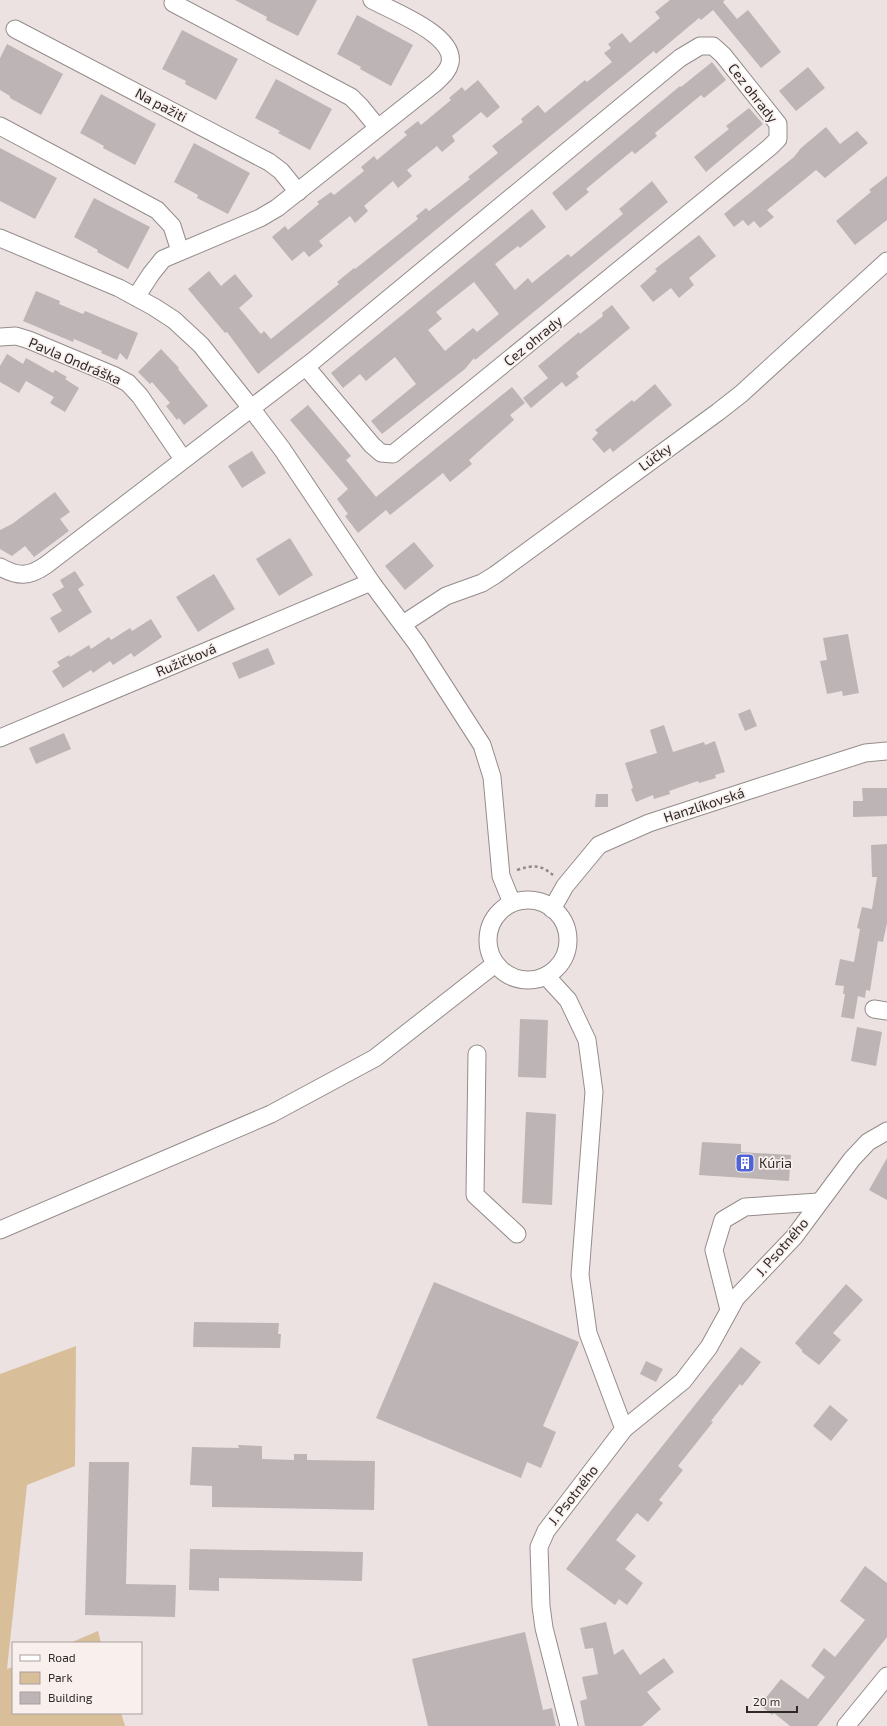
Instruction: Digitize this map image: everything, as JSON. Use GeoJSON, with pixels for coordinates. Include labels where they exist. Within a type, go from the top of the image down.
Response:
{"type":"FeatureCollection","features":[{"type":"Feature","properties":{"kind":"street"},"geometry":{"type":"LineString","coordinates":[[136,297],[163,259],[260,218],[278,208],[435,83],[446,72],[450,62],[448,51],[440,39],[429,30],[372,0]]}},
{"type":"Feature","properties":{"kind":"street"},"geometry":{"type":"LineString","coordinates":[[173,3],[351,97],[378,128]]}},
{"type":"Feature","properties":{"kind":"street","name":"Na pažiti"},"geometry":{"type":"LineString","coordinates":[[15,29],[269,162],[281,171],[298,192]]}},
{"type":"Feature","properties":{"kind":"street","name":"Cez ohrady"},"geometry":{"type":"LineString","coordinates":[[251,408],[306,367],[680,58],[700,46],[713,46],[723,55],[778,124],[778,139],[770,147],[393,454],[381,453],[372,445],[306,367]]}},
{"type":"Feature","properties":{"kind":"street"},"geometry":{"type":"LineString","coordinates":[[0,126],[157,210],[172,226],[180,251]]}},
{"type":"Feature","properties":{"kind":"street"},"geometry":{"type":"LineString","coordinates":[[0,238],[75,268],[136,297],[174,320],[201,345],[251,408],[286,456],[371,582],[403,624],[482,745],[492,777],[501,876],[512,903]]}},
{"type":"Feature","properties":{"kind":"street","name":"Lúčky"},"geometry":{"type":"LineString","coordinates":[[403,624],[446,596],[482,583],[495,575],[718,412],[741,394],[887,260]]}},
{"type":"Feature","properties":{"kind":"street","name":"Pavla Ondráška"},"geometry":{"type":"LineString","coordinates":[[0,337],[16,336],[30,340],[121,378],[140,396],[183,460]]}},
{"type":"Feature","properties":{"kind":"street"},"geometry":{"type":"LineString","coordinates":[[0,567],[14,573],[25,575],[36,572],[251,408]]}},
{"type":"Feature","properties":{"kind":"street","name":"Ružičková"},"geometry":{"type":"LineString","coordinates":[[0,738],[371,582]]}},
{"type":"Feature","properties":{"kind":"street","name":"Hanzlíkovská"},"geometry":{"type":"LineString","coordinates":[[552,909],[565,886],[598,845],[649,823],[865,753],[887,751]]}},
{"type":"Feature","properties":{"kind":"street"},"geometry":{"type":"LineString","coordinates":[[524,900],[537,901],[552,909],[560,917],[568,938],[562,961],[555,970],[546,976],[535,980],[513,978],[503,972],[495,964],[487,942],[489,930],[498,914],[512,903],[524,900]]}},
{"type":"Feature","properties":{"kind":"street"},"geometry":{"type":"LineString","coordinates":[[0,1230],[278,1111],[375,1058],[469,986],[495,964]]}},
{"type":"Feature","properties":{"kind":"street"},"geometry":{"type":"LineString","coordinates":[[546,976],[568,1000],[587,1040],[594,1092],[580,1275],[588,1333],[624,1429]]}},
{"type":"Feature","properties":{"kind":"street"},"geometry":{"type":"LineString","coordinates":[[477,1054],[475,1195],[517,1234]]}},
{"type":"Feature","properties":{"kind":"street","name":"J. Psotného"},"geometry":{"type":"LineString","coordinates":[[569,1726],[544,1628],[541,1606],[539,1546],[546,1531],[624,1429],[683,1381],[709,1347],[736,1298],[794,1237],[852,1159],[868,1142],[887,1131]]}},
{"type":"Feature","properties":{"kind":"street","name":"J. Psotného"},"geometry":{"type":"LineString","coordinates":[[729,1310],[714,1250],[723,1220],[745,1207],[819,1202]]}},
{"type":"Feature","properties":{"kind":"street"},"geometry":{"type":"LineString","coordinates":[[846,1726],[887,1676]]}},
{"type":"Feature","properties":{"kind":"path"},"geometry":{"type":"LineString","coordinates":[[501,876],[534,866],[545,869],[565,886]]}},
{"type":"Feature","properties":{"kind":"green space"},"geometry":{"type":"Polygon","coordinates":[[[76,1346],[75,1466],[27,1485],[7,1669],[12,1667],[12,1714],[121,1714],[125,1726],[0,1726],[0,1374],[76,1346]]]}},
{"type":"Feature","properties":{"kind":"green space"},"geometry":{"type":"Polygon","coordinates":[[[98,1631],[101,1642],[72,1642],[98,1631]]]}},
{"type":"Feature","properties":{"kind":"building"},"geometry":{"type":"Polygon","coordinates":[[[235,0],[317,0],[298,36],[266,20],[267,17],[235,0]]]}},
{"type":"Feature","properties":{"kind":"building"},"geometry":{"type":"Polygon","coordinates":[[[670,0],[725,0],[723,2],[737,19],[748,10],[781,52],[761,68],[713,10],[701,20],[699,18],[656,54],[654,51],[258,374],[227,332],[225,333],[188,289],[209,271],[221,286],[235,274],[253,296],[239,308],[261,334],[264,331],[271,339],[339,284],[337,282],[354,268],[355,269],[418,219],[416,216],[426,208],[429,211],[470,179],[468,177],[498,153],[492,146],[523,122],[521,119],[538,105],[545,113],[585,80],[587,82],[612,62],[604,53],[611,48],[608,44],[622,33],[630,43],[660,18],[655,12],[670,0]]]}},
{"type":"Feature","properties":{"kind":"building"},"geometry":{"type":"Polygon","coordinates":[[[357,15],[413,45],[391,86],[337,54],[357,15]]]}},
{"type":"Feature","properties":{"kind":"building"},"geometry":{"type":"Polygon","coordinates":[[[182,30],[238,59],[216,100],[185,84],[186,81],[162,69],[182,30]]]}},
{"type":"Feature","properties":{"kind":"building"},"geometry":{"type":"Polygon","coordinates":[[[7,44],[63,74],[41,115],[10,98],[10,96],[0,90],[0,58],[7,44]]]}},
{"type":"Feature","properties":{"kind":"building"},"geometry":{"type":"Polygon","coordinates":[[[712,62],[726,80],[704,98],[701,95],[655,133],[657,136],[635,154],[632,151],[586,189],[589,192],[566,211],[552,193],[680,86],[681,87],[712,62]]]}},
{"type":"Feature","properties":{"kind":"building"},"geometry":{"type":"Polygon","coordinates":[[[808,67],[825,88],[796,111],[779,91],[808,67]]]}},
{"type":"Feature","properties":{"kind":"building"},"geometry":{"type":"Polygon","coordinates":[[[276,79],[332,109],[310,150],[278,133],[280,131],[255,118],[276,79]]]}},
{"type":"Feature","properties":{"kind":"building"},"geometry":{"type":"Polygon","coordinates":[[[478,80],[500,107],[487,118],[481,112],[452,136],[455,141],[442,152],[437,146],[407,170],[412,176],[398,188],[393,181],[364,206],[368,211],[355,223],[350,216],[319,241],[323,246],[309,257],[304,251],[292,261],[272,237],[285,226],[288,230],[319,204],[317,202],[331,192],[334,195],[364,171],[361,167],[374,156],[377,160],[407,135],[404,132],[418,121],[421,125],[451,100],[449,98],[462,87],[465,91],[478,80]]]}},
{"type":"Feature","properties":{"kind":"building"},"geometry":{"type":"Polygon","coordinates":[[[101,94],[156,124],[135,165],[103,148],[104,146],[80,133],[101,94]]]}},
{"type":"Feature","properties":{"kind":"building"},"geometry":{"type":"Polygon","coordinates":[[[749,108],[763,124],[706,172],[694,157],[729,129],[726,126],[749,108]]]}},
{"type":"Feature","properties":{"kind":"building"},"geometry":{"type":"Polygon","coordinates":[[[826,127],[840,144],[857,131],[868,143],[825,178],[816,170],[767,210],[774,217],[760,228],[754,221],[748,226],[743,220],[734,227],[724,214],[794,157],[801,148],[826,127]]]}},
{"type":"Feature","properties":{"kind":"building"},"geometry":{"type":"Polygon","coordinates":[[[194,143],[250,173],[228,214],[197,198],[198,195],[174,182],[194,143]]]}},
{"type":"Feature","properties":{"kind":"building"},"geometry":{"type":"Polygon","coordinates":[[[0,148],[57,178],[35,219],[0,201],[0,148]]]}},
{"type":"Feature","properties":{"kind":"building"},"geometry":{"type":"Polygon","coordinates":[[[887,176],[887,220],[855,245],[836,221],[871,192],[869,190],[887,176]]]}},
{"type":"Feature","properties":{"kind":"building"},"geometry":{"type":"Polygon","coordinates":[[[652,181],[668,202],[475,360],[474,358],[465,369],[382,434],[371,421],[416,384],[395,357],[366,381],[360,374],[343,388],[331,373],[532,209],[546,227],[520,248],[518,246],[495,264],[515,290],[528,278],[532,283],[568,254],[571,257],[623,214],[619,209],[652,181]],[[474,282],[436,312],[442,319],[428,330],[445,351],[473,328],[477,332],[499,314],[474,282]]]}},
{"type":"Feature","properties":{"kind":"building"},"geometry":{"type":"Polygon","coordinates":[[[94,198],[150,227],[128,269],[74,237],[94,198]]]}},
{"type":"Feature","properties":{"kind":"building"},"geometry":{"type":"Polygon","coordinates":[[[699,235],[716,256],[689,278],[694,285],[679,298],[671,288],[653,302],[640,286],[657,271],[655,269],[699,235]]]}},
{"type":"Feature","properties":{"kind":"building"},"geometry":{"type":"Polygon","coordinates":[[[36,291],[60,301],[59,304],[83,314],[85,311],[138,333],[127,360],[120,353],[117,360],[101,353],[102,351],[74,339],[73,342],[23,321],[36,291]]]}},
{"type":"Feature","properties":{"kind":"building"},"geometry":{"type":"Polygon","coordinates":[[[612,305],[630,328],[576,373],[579,377],[566,387],[562,382],[531,408],[523,398],[548,378],[538,366],[579,332],[580,334],[603,316],[602,313],[612,305]]]}},
{"type":"Feature","properties":{"kind":"building"},"geometry":{"type":"Polygon","coordinates":[[[161,349],[179,368],[178,369],[208,406],[184,425],[179,418],[177,420],[166,406],[170,403],[152,382],[150,384],[138,372],[161,349]]]}},
{"type":"Feature","properties":{"kind":"building"},"geometry":{"type":"Polygon","coordinates":[[[7,354],[23,364],[26,358],[53,373],[55,370],[67,377],[65,379],[79,388],[65,412],[50,403],[54,397],[26,381],[19,393],[0,382],[0,366],[7,354]]]}},
{"type":"Feature","properties":{"kind":"building"},"geometry":{"type":"Polygon","coordinates":[[[655,384],[672,405],[613,452],[610,448],[604,453],[592,439],[598,433],[595,430],[632,400],[634,402],[655,384]]]}},
{"type":"Feature","properties":{"kind":"building"},"geometry":{"type":"Polygon","coordinates":[[[512,387],[525,403],[510,415],[514,420],[469,460],[472,464],[450,482],[443,473],[390,515],[386,510],[358,533],[345,516],[348,514],[337,499],[348,489],[290,420],[308,405],[351,456],[346,460],[376,497],[512,387]]]}},
{"type":"Feature","properties":{"kind":"building"},"geometry":{"type":"Polygon","coordinates":[[[252,451],[266,473],[242,488],[228,466],[252,451]]]}},
{"type":"Feature","properties":{"kind":"building"},"geometry":{"type":"Polygon","coordinates":[[[55,492],[70,512],[60,519],[69,531],[34,557],[25,546],[12,556],[0,549],[0,530],[12,524],[55,492]]]}},
{"type":"Feature","properties":{"kind":"building"},"geometry":{"type":"Polygon","coordinates":[[[290,538],[313,575],[279,596],[256,559],[290,538]]]}},
{"type":"Feature","properties":{"kind":"building"},"geometry":{"type":"Polygon","coordinates":[[[414,542],[434,566],[405,590],[385,566],[414,542]]]}},
{"type":"Feature","properties":{"kind":"building"},"geometry":{"type":"Polygon","coordinates":[[[75,571],[84,585],[78,589],[92,612],[59,633],[50,618],[62,611],[52,594],[64,587],[60,580],[75,571]]]}},
{"type":"Feature","properties":{"kind":"building"},"geometry":{"type":"Polygon","coordinates":[[[214,574],[235,609],[198,632],[176,597],[214,574]]]}},
{"type":"Feature","properties":{"kind":"building"},"geometry":{"type":"Polygon","coordinates":[[[151,619],[162,637],[134,657],[131,653],[113,665],[110,661],[93,673],[91,670],[63,688],[52,671],[60,666],[57,662],[69,655],[70,657],[89,645],[91,649],[109,637],[111,640],[130,628],[132,631],[151,619]]]}},
{"type":"Feature","properties":{"kind":"building"},"geometry":{"type":"Polygon","coordinates":[[[848,634],[859,693],[843,696],[842,691],[827,694],[820,661],[827,660],[823,638],[848,634]]]}},
{"type":"Feature","properties":{"kind":"building"},"geometry":{"type":"Polygon","coordinates":[[[268,648],[275,664],[239,679],[232,663],[268,648]]]}},
{"type":"Feature","properties":{"kind":"building"},"geometry":{"type":"Polygon","coordinates":[[[750,709],[757,726],[745,731],[738,714],[750,709]]]}},
{"type":"Feature","properties":{"kind":"building"},"geometry":{"type":"Polygon","coordinates":[[[664,725],[673,752],[704,742],[705,745],[715,741],[725,772],[715,775],[716,778],[699,783],[698,781],[669,791],[670,794],[654,799],[653,795],[636,802],[631,789],[633,788],[625,763],[657,753],[650,730],[664,725]]]}},
{"type":"Feature","properties":{"kind":"building"},"geometry":{"type":"Polygon","coordinates":[[[64,733],[71,749],[36,764],[29,748],[64,733]]]}},
{"type":"Feature","properties":{"kind":"building"},"geometry":{"type":"Polygon","coordinates":[[[862,788],[887,788],[887,816],[853,817],[853,801],[863,801],[862,788]]]}},
{"type":"Feature","properties":{"kind":"building"},"geometry":{"type":"Polygon","coordinates":[[[596,794],[608,794],[608,807],[595,807],[596,794]]]}},
{"type":"Feature","properties":{"kind":"building"},"geometry":{"type":"Polygon","coordinates":[[[887,844],[887,923],[883,942],[878,941],[870,991],[866,990],[865,998],[858,996],[854,1019],[841,1017],[845,994],[843,994],[844,986],[835,985],[840,959],[854,962],[860,929],[857,928],[862,907],[872,909],[877,877],[872,877],[871,845],[887,844]]]}},
{"type":"Feature","properties":{"kind":"building"},"geometry":{"type":"Polygon","coordinates":[[[520,1019],[548,1020],[546,1078],[518,1077],[520,1019]]]}},
{"type":"Feature","properties":{"kind":"building"},"geometry":{"type":"Polygon","coordinates":[[[857,1027],[882,1032],[876,1066],[851,1061],[857,1027]]]}},
{"type":"Feature","properties":{"kind":"building"},"geometry":{"type":"Polygon","coordinates":[[[526,1112],[556,1114],[552,1205],[522,1203],[526,1112]]]}},
{"type":"Feature","properties":{"kind":"building","name":"Kúria"},"geometry":{"type":"Polygon","coordinates":[[[702,1142],[741,1144],[741,1152],[791,1155],[789,1181],[699,1175],[702,1142]]]}},
{"type":"Feature","properties":{"kind":"building"},"geometry":{"type":"Polygon","coordinates":[[[887,1158],[887,1200],[869,1190],[887,1158]]]}},
{"type":"Feature","properties":{"kind":"building"},"geometry":{"type":"Polygon","coordinates":[[[434,1282],[579,1342],[543,1426],[556,1432],[541,1468],[527,1462],[521,1478],[376,1418],[434,1282]]]}},
{"type":"Feature","properties":{"kind":"building"},"geometry":{"type":"Polygon","coordinates":[[[846,1284],[863,1300],[833,1333],[841,1340],[819,1365],[802,1352],[802,1350],[795,1343],[846,1284]]]}},
{"type":"Feature","properties":{"kind":"building"},"geometry":{"type":"Polygon","coordinates":[[[194,1322],[279,1323],[278,1334],[281,1334],[280,1348],[193,1347],[194,1322]]]}},
{"type":"Feature","properties":{"kind":"building"},"geometry":{"type":"Polygon","coordinates":[[[741,1347],[761,1362],[742,1386],[740,1384],[711,1421],[713,1422],[678,1466],[683,1470],[659,1500],[663,1503],[648,1522],[637,1513],[616,1540],[636,1556],[625,1569],[643,1583],[627,1605],[619,1599],[615,1605],[566,1569],[741,1347]]]}},
{"type":"Feature","properties":{"kind":"building"},"geometry":{"type":"Polygon","coordinates":[[[646,1361],[663,1369],[656,1382],[640,1374],[646,1361]]]}},
{"type":"Feature","properties":{"kind":"building"},"geometry":{"type":"Polygon","coordinates":[[[830,1405],[848,1420],[831,1441],[813,1426],[830,1405]]]}},
{"type":"Feature","properties":{"kind":"building"},"geometry":{"type":"Polygon","coordinates":[[[238,1445],[262,1446],[262,1459],[294,1460],[294,1454],[307,1454],[307,1460],[375,1461],[374,1510],[212,1507],[212,1486],[190,1485],[192,1447],[239,1448],[238,1445]]]}},
{"type":"Feature","properties":{"kind":"building"},"geometry":{"type":"Polygon","coordinates":[[[89,1462],[129,1462],[126,1584],[176,1585],[175,1617],[85,1615],[89,1462]]]}},
{"type":"Feature","properties":{"kind":"building"},"geometry":{"type":"Polygon","coordinates":[[[190,1549],[363,1552],[362,1581],[219,1578],[219,1591],[189,1590],[190,1549]]]}},
{"type":"Feature","properties":{"kind":"building"},"geometry":{"type":"Polygon","coordinates":[[[865,1566],[887,1583],[887,1637],[817,1726],[790,1726],[774,1713],[772,1715],[760,1705],[781,1679],[808,1699],[825,1677],[811,1666],[824,1648],[835,1657],[865,1620],[840,1601],[865,1566]]]}},
{"type":"Feature","properties":{"kind":"building"},"geometry":{"type":"Polygon","coordinates":[[[606,1622],[614,1655],[623,1649],[640,1675],[664,1658],[674,1672],[647,1692],[661,1709],[642,1726],[585,1726],[580,1701],[587,1699],[582,1677],[598,1674],[593,1648],[585,1649],[580,1628],[606,1622]]]}},
{"type":"Feature","properties":{"kind":"building"},"geometry":{"type":"Polygon","coordinates":[[[525,1632],[543,1710],[552,1708],[556,1726],[428,1726],[412,1659],[525,1632]]]}},
{"type":"Feature","properties":{"kind":"place","name":"Kúria"},"geometry":{"type":"Point","coordinates":[745,1163]}}]}
